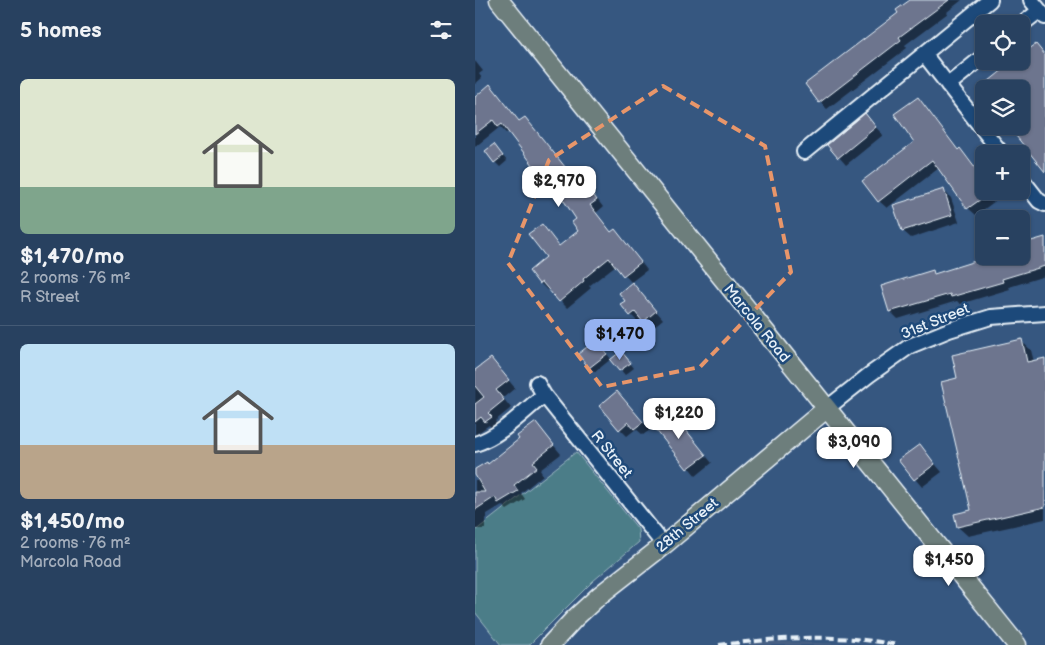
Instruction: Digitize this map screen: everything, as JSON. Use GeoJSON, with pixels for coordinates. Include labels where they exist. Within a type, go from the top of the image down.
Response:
{"type":"FeatureCollection","features":[{"type":"Feature","properties":{"kind":"main road","name":"Marcola Road"},"geometry":{"type":"LineString","coordinates":[[499,0],[1017,645]]}},
{"type":"Feature","properties":{"kind":"main road","name":"28th Street"},"geometry":{"type":"LineString","coordinates":[[550,645],[600,595],[665,545],[826,409]]}},
{"type":"Feature","properties":{"kind":"street"},"geometry":{"type":"LineString","coordinates":[[804,152],[990,0]]}},
{"type":"Feature","properties":{"kind":"street"},"geometry":{"type":"LineString","coordinates":[[924,54],[995,145]]}},
{"type":"Feature","properties":{"kind":"street"},"geometry":{"type":"LineString","coordinates":[[948,85],[975,63]]}},
{"type":"Feature","properties":{"kind":"street"},"geometry":{"type":"LineString","coordinates":[[1030,190],[1039,201],[1045,204]]}},
{"type":"Feature","properties":{"kind":"street","name":"31st Street"},"geometry":{"type":"LineString","coordinates":[[826,409],[910,346],[949,330],[991,317],[1045,313]]}},
{"type":"Feature","properties":{"kind":"street","name":"R Street"},"geometry":{"type":"LineString","coordinates":[[475,444],[485,441],[499,431],[540,389],[665,545]]}},
{"type":"Feature","properties":{"kind":"highlighted area"},"geometry":{"type":"Polygon","coordinates":[[[663,86],[765,146],[791,272],[700,367],[602,387],[508,263],[549,160],[663,86]]]}},
{"type":"Feature","properties":{"kind":"shaded area"},"geometry":{"type":"Polygon","coordinates":[[[761,641],[874,645],[746,645],[761,641]]]}},
{"type":"Feature","properties":{"kind":"green space"},"geometry":{"type":"Polygon","coordinates":[[[576,452],[638,529],[639,542],[593,581],[529,645],[501,645],[475,612],[475,531],[576,452]]]}},
{"type":"Feature","properties":{"kind":"building"},"geometry":{"type":"Polygon","coordinates":[[[910,0],[949,0],[899,37],[901,40],[819,103],[805,84],[898,13],[896,10],[910,0]]]}},
{"type":"Feature","properties":{"kind":"building"},"geometry":{"type":"Polygon","coordinates":[[[1036,44],[1045,55],[1045,172],[1030,153],[1030,145],[1023,145],[1015,135],[1030,135],[1030,80],[990,80],[1003,70],[1030,70],[1030,48],[1036,44]]]}},
{"type":"Feature","properties":{"kind":"building"},"geometry":{"type":"Polygon","coordinates":[[[490,84],[519,121],[525,117],[586,193],[590,190],[597,200],[590,205],[611,232],[615,229],[641,262],[623,276],[609,258],[559,302],[542,282],[539,284],[529,271],[546,257],[528,234],[542,224],[559,246],[578,231],[572,222],[576,219],[558,192],[555,194],[502,124],[498,127],[493,120],[475,134],[475,97],[490,84]]]}},
{"type":"Feature","properties":{"kind":"building"},"geometry":{"type":"Polygon","coordinates":[[[918,97],[958,150],[960,148],[975,168],[975,200],[980,200],[967,209],[932,160],[878,202],[862,181],[914,142],[894,114],[918,97]]]}},
{"type":"Feature","properties":{"kind":"building"},"geometry":{"type":"Polygon","coordinates":[[[865,113],[876,127],[838,158],[827,145],[865,113]]]}},
{"type":"Feature","properties":{"kind":"building"},"geometry":{"type":"Polygon","coordinates":[[[494,144],[503,156],[494,163],[485,151],[494,144]]]}},
{"type":"Feature","properties":{"kind":"building"},"geometry":{"type":"Polygon","coordinates":[[[944,189],[952,215],[902,231],[893,205],[944,189]]]}},
{"type":"Feature","properties":{"kind":"building"},"geometry":{"type":"Polygon","coordinates":[[[1045,237],[1045,266],[1002,279],[1003,282],[951,297],[950,294],[889,312],[881,286],[933,270],[934,274],[975,261],[975,265],[1030,265],[1030,241],[1045,237]]]}},
{"type":"Feature","properties":{"kind":"building"},"geometry":{"type":"Polygon","coordinates":[[[632,282],[656,311],[643,322],[635,312],[630,316],[620,304],[625,301],[619,293],[632,282]]]}},
{"type":"Feature","properties":{"kind":"building"},"geometry":{"type":"Polygon","coordinates":[[[1022,339],[1027,362],[1045,358],[1045,507],[957,527],[954,514],[971,510],[941,382],[957,378],[952,355],[1022,339]]]}},
{"type":"Feature","properties":{"kind":"building"},"geometry":{"type":"Polygon","coordinates":[[[596,340],[607,354],[589,368],[578,354],[596,340]]]}},
{"type":"Feature","properties":{"kind":"building"},"geometry":{"type":"Polygon","coordinates":[[[621,351],[631,363],[619,371],[610,360],[621,351]]]}},
{"type":"Feature","properties":{"kind":"building"},"geometry":{"type":"Polygon","coordinates":[[[491,358],[509,380],[496,390],[504,400],[488,413],[492,417],[485,422],[481,417],[475,422],[475,404],[484,397],[475,386],[475,370],[491,358]]]}},
{"type":"Feature","properties":{"kind":"building"},"geometry":{"type":"Polygon","coordinates":[[[617,391],[643,422],[634,429],[628,422],[619,430],[599,406],[617,391]]]}},
{"type":"Feature","properties":{"kind":"building"},"geometry":{"type":"Polygon","coordinates":[[[670,410],[706,455],[687,469],[652,425],[670,410]]]}},
{"type":"Feature","properties":{"kind":"building"},"geometry":{"type":"Polygon","coordinates":[[[536,422],[554,445],[533,462],[537,467],[514,485],[518,491],[498,503],[495,497],[475,510],[475,492],[485,492],[475,475],[475,469],[487,462],[488,464],[519,439],[517,436],[536,422]]]}},
{"type":"Feature","properties":{"kind":"building"},"geometry":{"type":"Polygon","coordinates":[[[920,444],[935,464],[914,480],[898,460],[920,444]]]}},
{"type":"Feature","properties":{"kind":"railway"},"geometry":{"type":"LineString","coordinates":[[719,645],[763,640],[808,638],[853,639],[897,645]]}}]}
